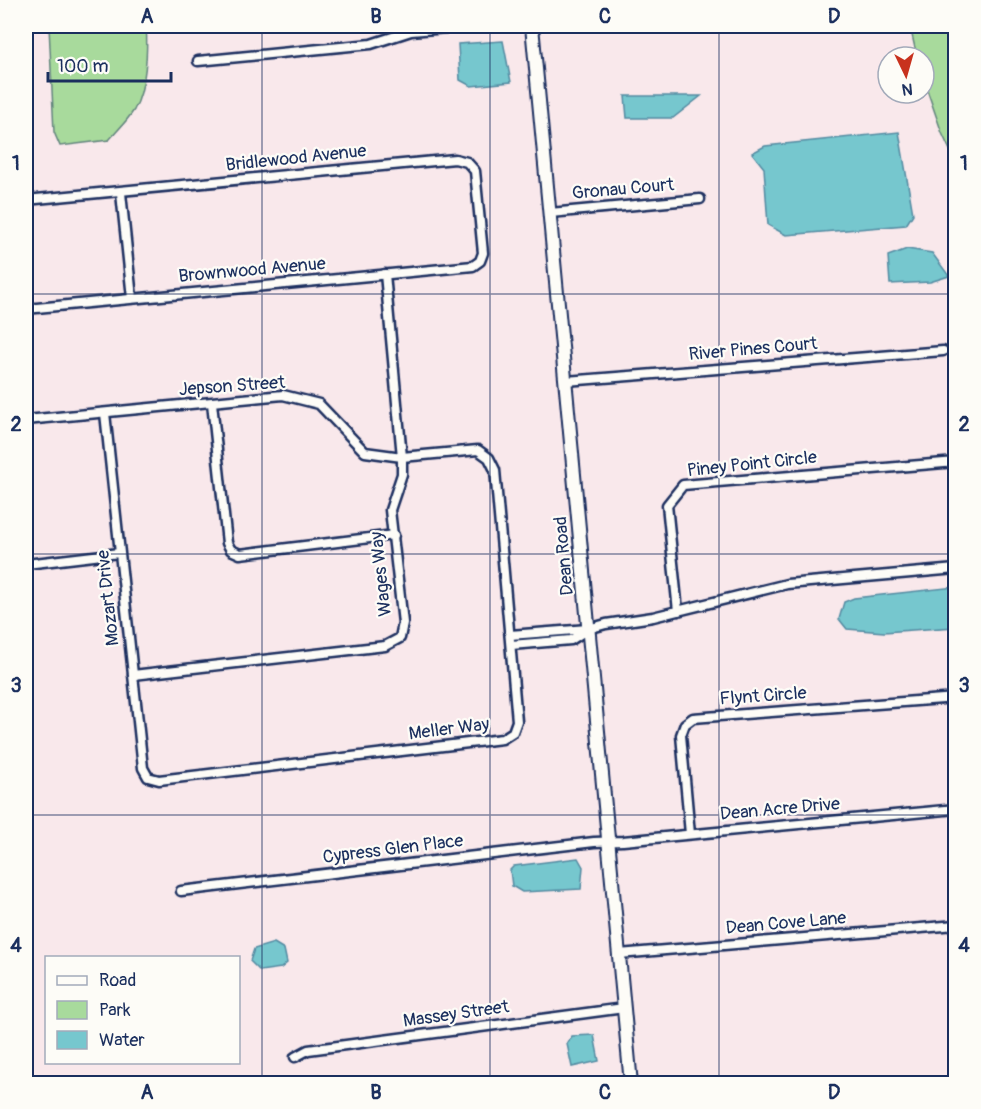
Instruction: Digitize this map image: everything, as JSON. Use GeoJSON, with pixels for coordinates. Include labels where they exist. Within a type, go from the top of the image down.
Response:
{"type":"FeatureCollection","features":[{"type":"Feature","properties":{"kind":"main road","name":"Dean Road"},"geometry":{"type":"LineString","coordinates":[[532,26],[631,1082]]}},
{"type":"Feature","properties":{"kind":"street"},"geometry":{"type":"LineString","coordinates":[[198,61],[371,44],[411,31],[471,26]]}},
{"type":"Feature","properties":{"kind":"street","name":"Bridlewood Avenue"},"geometry":{"type":"LineString","coordinates":[[26,200],[121,193],[455,159],[467,162],[475,171],[483,253],[480,261]]}},
{"type":"Feature","properties":{"kind":"street"},"geometry":{"type":"LineString","coordinates":[[121,193],[132,298]]}},
{"type":"Feature","properties":{"kind":"street","name":"Gronau Court"},"geometry":{"type":"LineString","coordinates":[[550,213],[700,199]]}},
{"type":"Feature","properties":{"kind":"street","name":"Brownwood Avenue"},"geometry":{"type":"LineString","coordinates":[[26,309],[473,266],[480,261]]}},
{"type":"Feature","properties":{"kind":"street","name":"Wages Way"},"geometry":{"type":"LineString","coordinates":[[133,675],[385,646],[400,638],[403,623],[390,510],[402,474],[402,457],[385,274]]}},
{"type":"Feature","properties":{"kind":"street","name":"River Pines Court"},"geometry":{"type":"LineString","coordinates":[[566,381],[943,351]]}},
{"type":"Feature","properties":{"kind":"street","name":"Jepson Street"},"geometry":{"type":"LineString","coordinates":[[26,420],[283,395],[319,404],[365,452],[402,457],[478,450],[489,458]]}},
{"type":"Feature","properties":{"kind":"street"},"geometry":{"type":"LineString","coordinates":[[212,403],[227,543],[231,549],[240,554],[394,535]]}},
{"type":"Feature","properties":{"kind":"street","name":"Mozart Drive"},"geometry":{"type":"LineString","coordinates":[[105,413],[143,768],[148,777]]}},
{"type":"Feature","properties":{"kind":"street","name":"Meller Way"},"geometry":{"type":"LineString","coordinates":[[148,777],[159,780],[502,739],[513,732],[517,721],[511,640],[495,470],[489,458]]}},
{"type":"Feature","properties":{"kind":"street","name":"Piney Point Circle"},"geometry":{"type":"LineString","coordinates":[[678,611],[667,505],[683,484],[956,462]]}},
{"type":"Feature","properties":{"kind":"street"},"geometry":{"type":"LineString","coordinates":[[26,564],[119,553]]}},
{"type":"Feature","properties":{"kind":"street"},"geometry":{"type":"LineString","coordinates":[[511,640],[571,640],[588,629],[606,624],[643,619],[787,584],[956,569]]}},
{"type":"Feature","properties":{"kind":"street","name":"Flynt Circle"},"geometry":{"type":"LineString","coordinates":[[690,834],[681,735],[685,724],[693,718],[956,698]]}},
{"type":"Feature","properties":{"kind":"street","name":"Dean Acre Drive"},"geometry":{"type":"LineString","coordinates":[[609,841],[956,809]]}},
{"type":"Feature","properties":{"kind":"street","name":"Cypress Glen Place"},"geometry":{"type":"LineString","coordinates":[[181,891],[609,841]]}},
{"type":"Feature","properties":{"kind":"street","name":"Dean Cove Lane"},"geometry":{"type":"LineString","coordinates":[[619,954],[956,925]]}},
{"type":"Feature","properties":{"kind":"street","name":"Massey Street"},"geometry":{"type":"LineString","coordinates":[[295,1057],[308,1050],[624,1008]]}},
{"type":"Feature","properties":{"kind":"street"},"geometry":{"type":"LineString","coordinates":[[616,1083],[631,1082]]}},
{"type":"Feature","properties":{"kind":"green space"},"geometry":{"type":"Polygon","coordinates":[[[49,26],[146,26],[145,69],[138,101],[134,110],[109,140],[60,146],[54,132],[49,26]]]}},
{"type":"Feature","properties":{"kind":"green space"},"geometry":{"type":"Polygon","coordinates":[[[910,26],[955,26],[955,161],[932,105],[936,105],[936,45],[914,45],[910,26]]]}},
{"type":"Feature","properties":{"kind":"water"},"geometry":{"type":"Polygon","coordinates":[[[503,41],[511,82],[471,86],[460,80],[458,44],[503,41]]]}},
{"type":"Feature","properties":{"kind":"water"},"geometry":{"type":"Polygon","coordinates":[[[625,96],[701,96],[673,118],[627,118],[625,96]]]}},
{"type":"Feature","properties":{"kind":"water"},"geometry":{"type":"Polygon","coordinates":[[[899,132],[913,214],[906,225],[786,235],[768,225],[764,168],[752,153],[765,146],[899,132]]]}},
{"type":"Feature","properties":{"kind":"water"},"geometry":{"type":"Polygon","coordinates":[[[907,249],[932,253],[949,276],[930,282],[890,284],[888,256],[907,249]]]}},
{"type":"Feature","properties":{"kind":"water"},"geometry":{"type":"Polygon","coordinates":[[[955,587],[955,627],[884,632],[847,629],[839,619],[844,602],[854,598],[955,587]]]}},
{"type":"Feature","properties":{"kind":"water"},"geometry":{"type":"Polygon","coordinates":[[[578,858],[583,867],[581,889],[522,892],[512,886],[510,870],[514,866],[578,858]]]}},
{"type":"Feature","properties":{"kind":"water"},"geometry":{"type":"Polygon","coordinates":[[[274,943],[284,949],[287,963],[281,968],[260,971],[250,961],[254,949],[274,943]]]}},
{"type":"Feature","properties":{"kind":"water"},"geometry":{"type":"Polygon","coordinates":[[[594,1035],[599,1061],[572,1067],[567,1044],[572,1036],[594,1035]]]}},
{"type":"Feature","properties":{"kind":"waterway"},"geometry":{"type":"LineString","coordinates":[[956,29],[954,43],[956,54]]}}]}
